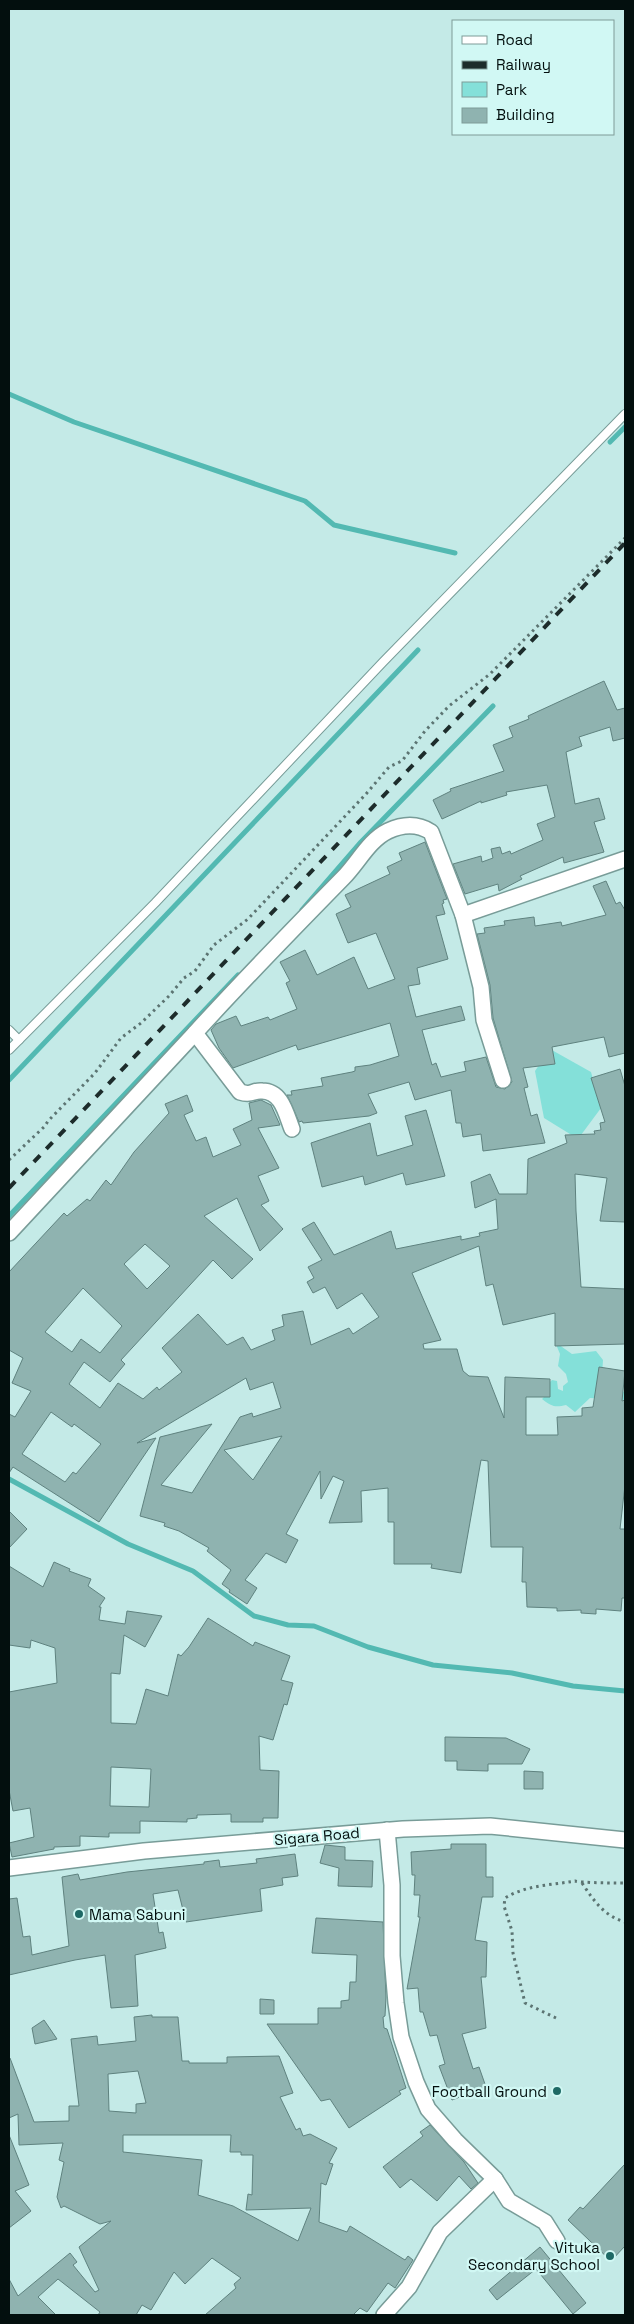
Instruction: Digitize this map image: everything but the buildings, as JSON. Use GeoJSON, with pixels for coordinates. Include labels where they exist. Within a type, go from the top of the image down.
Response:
{"type":"FeatureCollection","features":[{"type":"Feature","properties":{"kind":"street"},"geometry":{"type":"LineString","coordinates":[[9,1233],[279,943],[345,876],[373,843],[387,832],[407,825],[422,826],[431,832],[463,915],[481,988],[484,1020],[503,1080]]}},
{"type":"Feature","properties":{"kind":"street"},"geometry":{"type":"LineString","coordinates":[[463,915],[625,859]]}},
{"type":"Feature","properties":{"kind":"street"},"geometry":{"type":"LineString","coordinates":[[195,1034],[240,1092],[250,1095],[262,1090],[281,1101],[292,1129]]}},
{"type":"Feature","properties":{"kind":"street","name":"Sigara Road"},"geometry":{"type":"LineString","coordinates":[[9,1868],[144,1851],[387,1830],[490,1826],[625,1840]]}},
{"type":"Feature","properties":{"kind":"street"},"geometry":{"type":"LineString","coordinates":[[387,1830],[392,1885],[392,1956],[396,2003],[402,2037],[416,2082],[428,2109],[495,2179],[509,2201],[545,2222],[556,2241]]}},
{"type":"Feature","properties":{"kind":"street"},"geometry":{"type":"LineString","coordinates":[[384,2315],[409,2287],[440,2232],[495,2179]]}},
{"type":"Feature","properties":{"kind":"lane"},"geometry":{"type":"LineString","coordinates":[[9,1050],[155,903],[383,662],[625,414]]}},
{"type":"Feature","properties":{"kind":"lane"},"geometry":{"type":"LineString","coordinates":[[9,1030],[19,1040]]}},
{"type":"Feature","properties":{"kind":"path"},"geometry":{"type":"LineString","coordinates":[[9,1160],[45,1126],[48,1120],[95,1073],[121,1038],[141,1023],[169,996],[184,978],[195,971],[214,945],[248,919],[366,794],[389,767],[402,761],[425,731],[450,706],[490,674],[625,538]]}},
{"type":"Feature","properties":{"kind":"path"},"geometry":{"type":"LineString","coordinates":[[556,2018],[525,2004],[513,1953],[512,1931],[504,1906],[505,1898],[532,1887],[576,1881],[582,1883],[598,1881],[625,1882]]}},
{"type":"Feature","properties":{"kind":"path"},"geometry":{"type":"LineString","coordinates":[[582,1883],[599,1909],[617,1920],[625,1922]]}},
{"type":"Feature","properties":{"kind":"green space"},"geometry":{"type":"Polygon","coordinates":[[[550,1049],[591,1072],[601,1108],[578,1139],[544,1118],[535,1071],[550,1049]]]}},
{"type":"Feature","properties":{"kind":"green space"},"geometry":{"type":"Polygon","coordinates":[[[555,1342],[572,1354],[596,1351],[603,1360],[602,1375],[612,1389],[625,1392],[625,1400],[590,1398],[575,1412],[566,1405],[553,1406],[542,1399],[549,1392],[549,1383],[552,1380],[557,1381],[558,1389],[563,1391],[563,1386],[568,1382],[566,1374],[558,1366],[560,1354],[555,1342]]]}},
{"type":"Feature","properties":{"kind":"waterway"},"geometry":{"type":"LineString","coordinates":[[9,394],[74,422],[305,501],[334,525],[455,553]]}},
{"type":"Feature","properties":{"kind":"waterway"},"geometry":{"type":"LineString","coordinates":[[610,442],[625,427]]}},
{"type":"Feature","properties":{"kind":"waterway"},"geometry":{"type":"LineString","coordinates":[[9,1080],[418,650]]}},
{"type":"Feature","properties":{"kind":"waterway"},"geometry":{"type":"LineString","coordinates":[[302,910],[361,842],[493,706]]}},
{"type":"Feature","properties":{"kind":"waterway"},"geometry":{"type":"LineString","coordinates":[[9,1216],[238,975]]}},
{"type":"Feature","properties":{"kind":"waterway"},"geometry":{"type":"LineString","coordinates":[[9,1479],[128,1544],[193,1571],[254,1616],[288,1625],[314,1626],[368,1647],[433,1665],[512,1673],[573,1686],[625,1691]]}},
{"type":"Feature","properties":{"kind":"railway"},"geometry":{"type":"LineString","coordinates":[[9,1188],[625,543]]}},
{"type":"Feature","properties":{"kind":"place","name":"Mama Sabuni"},"geometry":{"type":"Point","coordinates":[79,1914]}},
{"type":"Feature","properties":{"kind":"place","name":"Football Ground"},"geometry":{"type":"Point","coordinates":[557,2091]}},
{"type":"Feature","properties":{"kind":"place","name":"Vituka Secondary School"},"geometry":{"type":"Point","coordinates":[610,2256]}}]}
